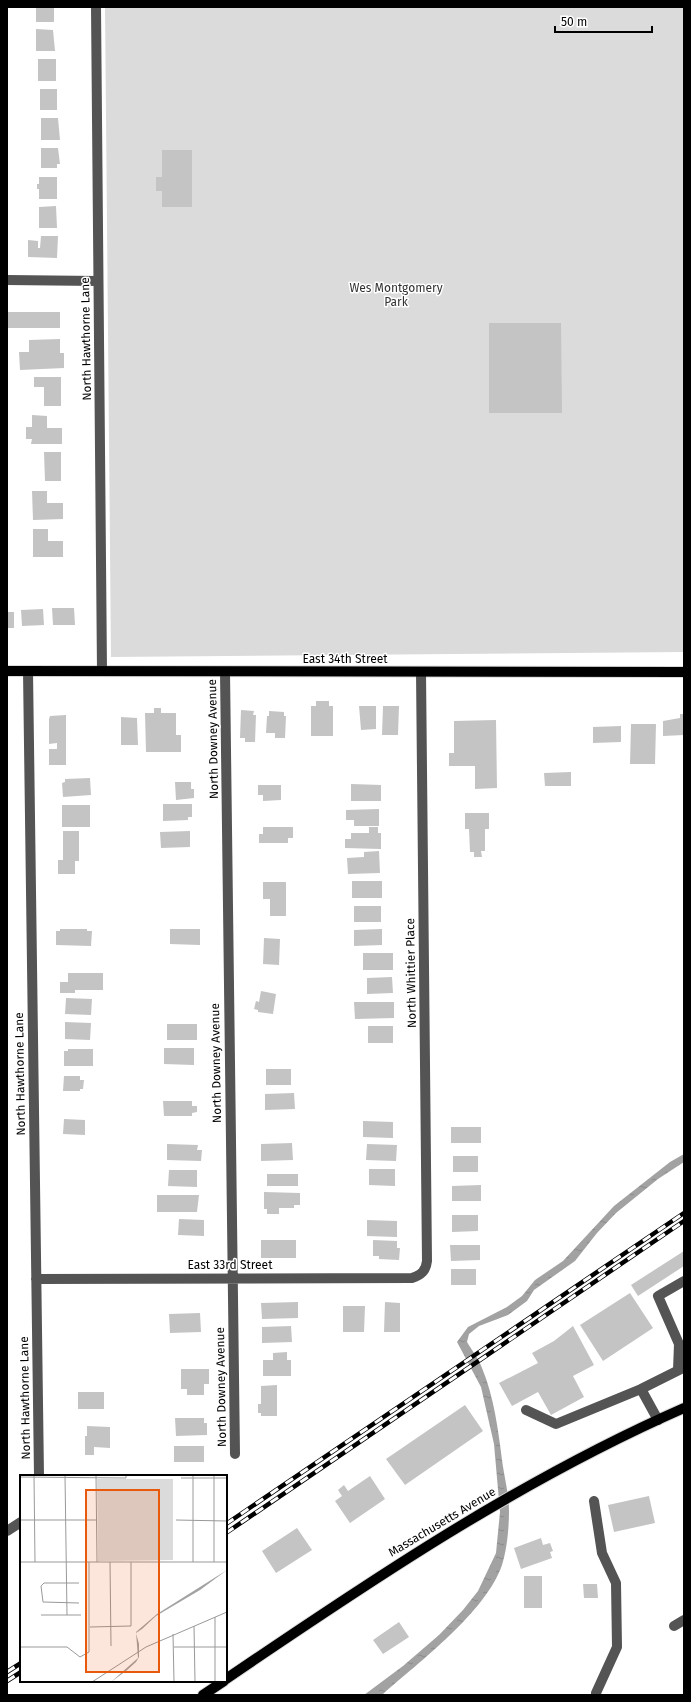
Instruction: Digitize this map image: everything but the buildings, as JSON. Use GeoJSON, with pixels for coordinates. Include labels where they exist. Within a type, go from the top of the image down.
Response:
{"type":"FeatureCollection","features":[{"type":"Feature","properties":{"kind":"main road","name":"East 34th Street"},"geometry":{"type":"LineString","coordinates":[[7,671],[684,672]]}},
{"type":"Feature","properties":{"kind":"main road","name":"Massachusetts Avenue"},"geometry":{"type":"LineString","coordinates":[[227,1678],[362,1587],[517,1492],[567,1464],[684,1408]]}},
{"type":"Feature","properties":{"kind":"main road"},"geometry":{"type":"LineString","coordinates":[[203,1695],[222,1682]]}},
{"type":"Feature","properties":{"kind":"street","name":"North Hawthorne Lane"},"geometry":{"type":"LineString","coordinates":[[96,7],[102,672]]}},
{"type":"Feature","properties":{"kind":"street"},"geometry":{"type":"LineString","coordinates":[[7,280],[98,280]]}},
{"type":"Feature","properties":{"kind":"street","name":"North Hawthorne Lane"},"geometry":{"type":"LineString","coordinates":[[28,671],[39,1475]]}},
{"type":"Feature","properties":{"kind":"street","name":"North Downey Avenue"},"geometry":{"type":"LineString","coordinates":[[225,672],[235,1454]]}},
{"type":"Feature","properties":{"kind":"street","name":"North Whittier Place"},"geometry":{"type":"LineString","coordinates":[[421,672],[427,1261],[423,1272]]}},
{"type":"Feature","properties":{"kind":"street","name":"East 33rd Street"},"geometry":{"type":"LineString","coordinates":[[36,1279],[412,1278],[423,1272]]}},
{"type":"Feature","properties":{"kind":"street"},"geometry":{"type":"LineString","coordinates":[[526,1410],[556,1424],[641,1389],[681,1369],[680,1344],[658,1296],[684,1281]]}},
{"type":"Feature","properties":{"kind":"street"},"geometry":{"type":"LineString","coordinates":[[641,1389],[658,1420]]}},
{"type":"Feature","properties":{"kind":"street"},"geometry":{"type":"LineString","coordinates":[[594,1500],[602,1553],[616,1582],[617,1647],[596,1693]]}},
{"type":"Feature","properties":{"kind":"street"},"geometry":{"type":"LineString","coordinates":[[7,1531],[20,1523]]}},
{"type":"Feature","properties":{"kind":"street"},"geometry":{"type":"LineString","coordinates":[[674,1626],[684,1620]]}},
{"type":"Feature","properties":{"kind":"green space","name":"Wes Montgomery Park"},"geometry":{"type":"Polygon","coordinates":[[[105,7],[684,7],[684,652],[111,657],[105,7]]]}},
{"type":"Feature","properties":{"kind":"water"},"geometry":{"type":"Polygon","coordinates":[[[684,1154],[684,1162],[658,1179],[616,1213],[597,1233],[575,1261],[534,1290],[527,1301],[508,1315],[479,1326],[469,1334],[467,1342],[481,1365],[493,1402],[497,1425],[509,1505],[509,1524],[504,1559],[494,1583],[482,1600],[450,1635],[382,1695],[364,1695],[403,1666],[439,1635],[463,1610],[478,1591],[496,1553],[500,1512],[494,1444],[481,1387],[457,1342],[468,1327],[507,1307],[522,1296],[535,1280],[563,1261],[614,1206],[670,1162],[684,1154]]]}},
{"type":"Feature","properties":{"kind":"railway"},"geometry":{"type":"LineString","coordinates":[[227,1523],[684,1213]]}},
{"type":"Feature","properties":{"kind":"railway"},"geometry":{"type":"LineString","coordinates":[[227,1532],[684,1221]]}},
{"type":"Feature","properties":{"kind":"railway"},"geometry":{"type":"LineString","coordinates":[[7,1672],[20,1664]]}},
{"type":"Feature","properties":{"kind":"railway"},"geometry":{"type":"LineString","coordinates":[[7,1681],[20,1673]]}}]}
